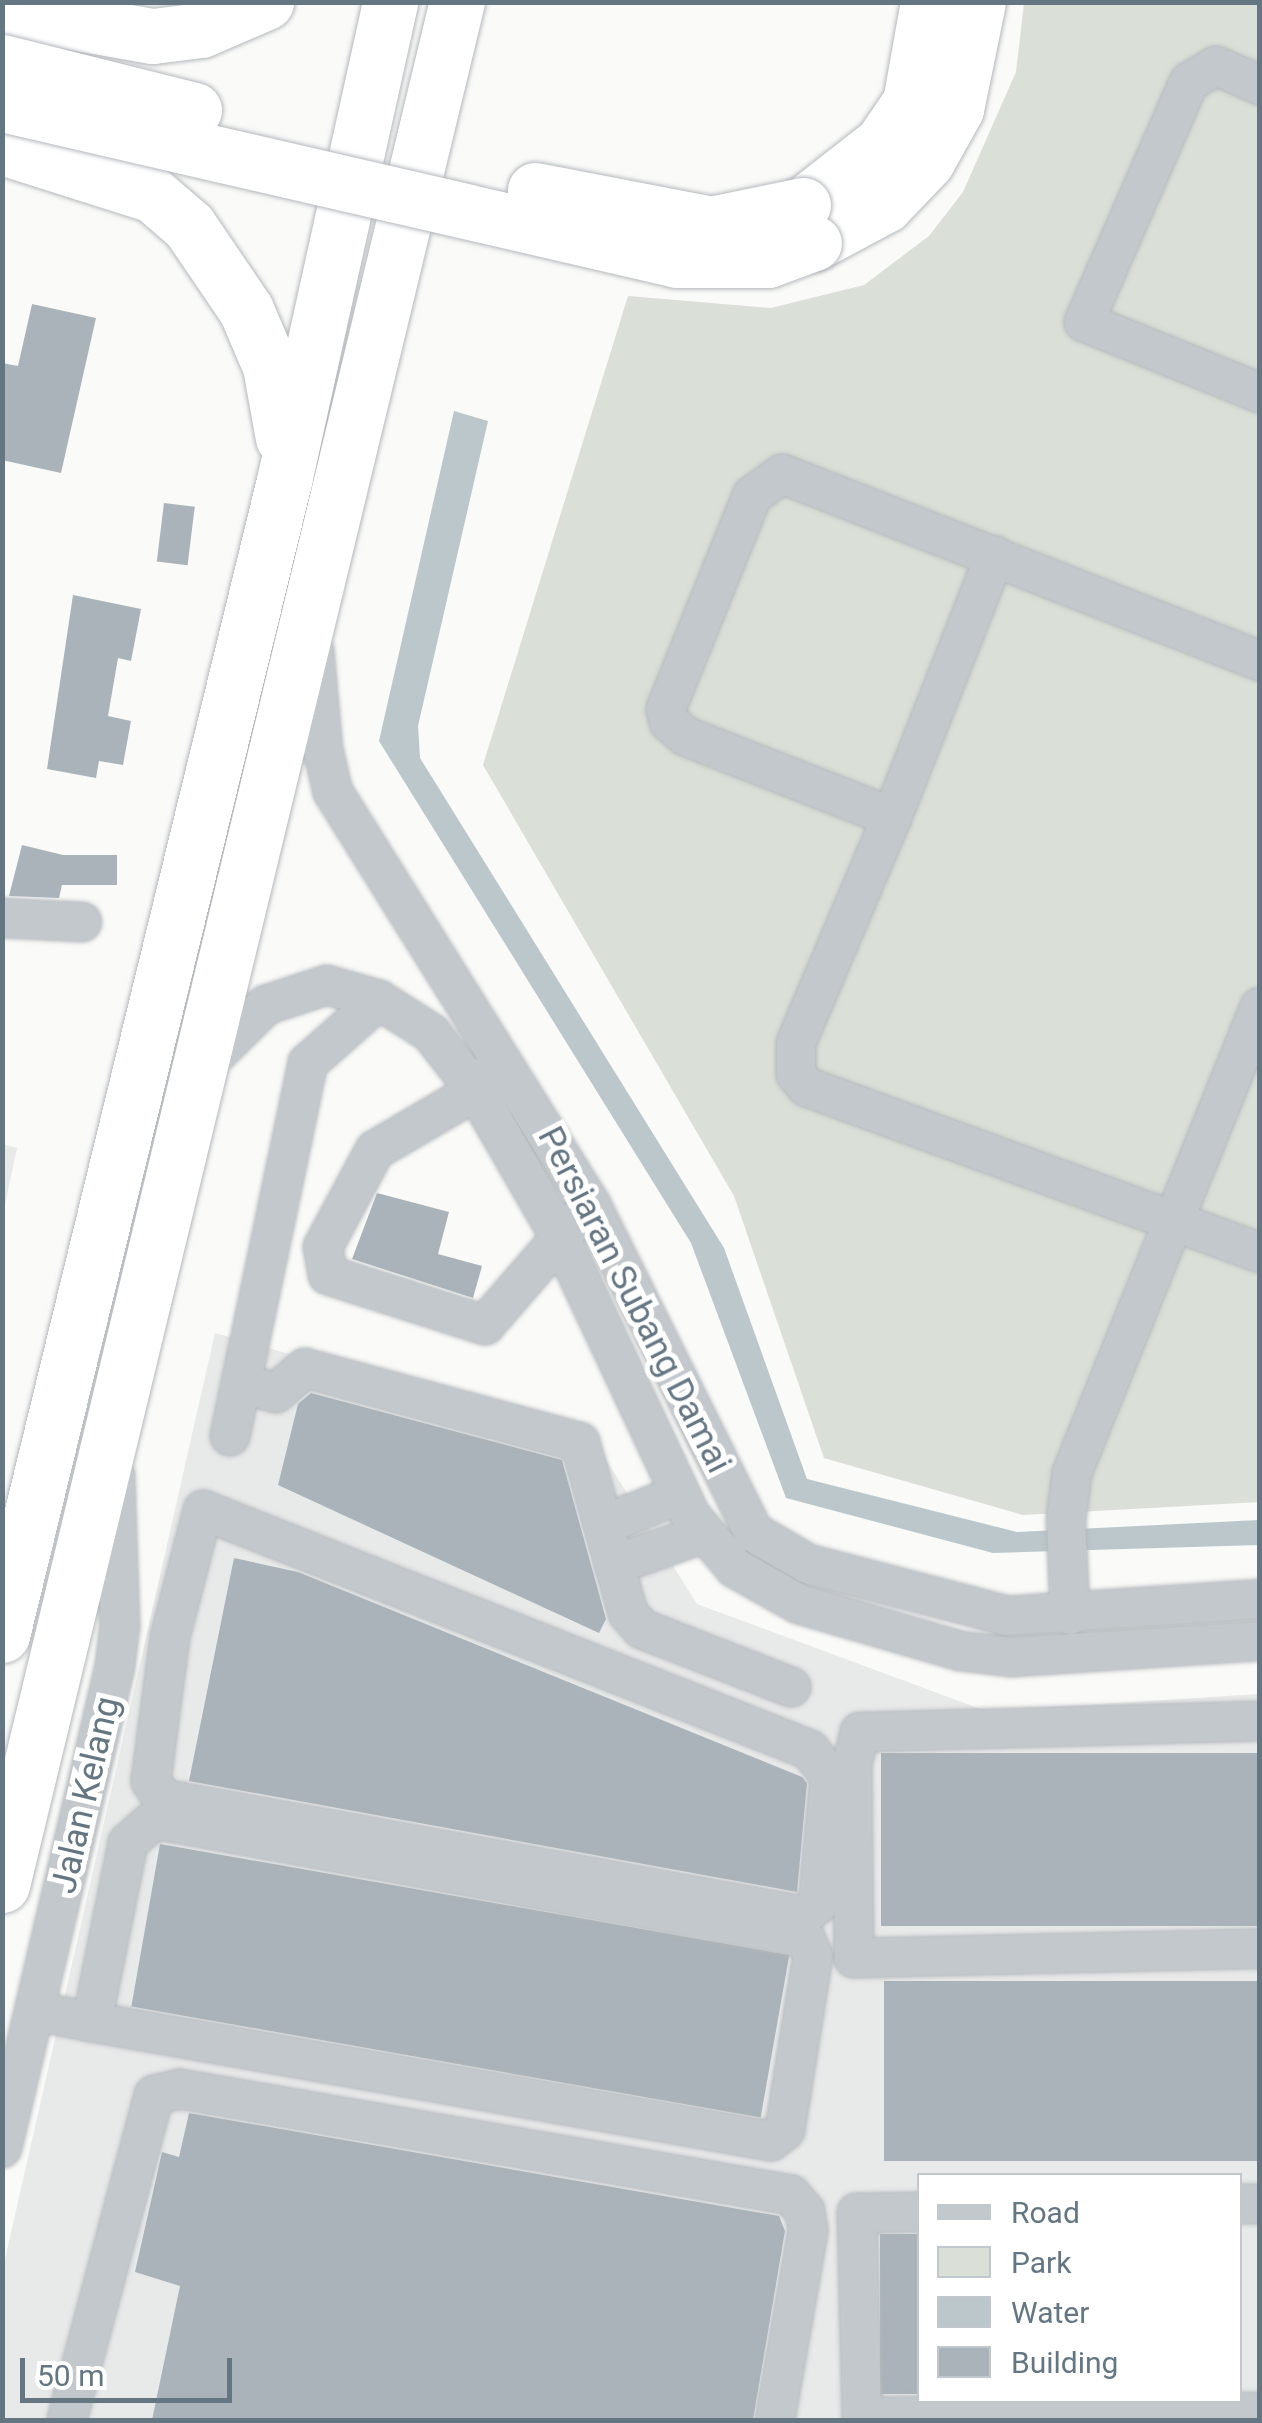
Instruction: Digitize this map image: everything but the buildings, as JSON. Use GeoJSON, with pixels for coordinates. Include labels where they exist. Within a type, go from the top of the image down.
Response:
{"type":"FeatureCollection","features":[{"type":"Feature","properties":{"kind":"highway"},"geometry":{"type":"LineString","coordinates":[[2,10],[153,36],[201,30],[266,2]]}},
{"type":"Feature","properties":{"kind":"highway"},"geometry":{"type":"LineString","coordinates":[[2,1635],[12,1570],[284,482],[390,2]]}},
{"type":"Feature","properties":{"kind":"highway"},"geometry":{"type":"LineString","coordinates":[[2,1886],[206,1064],[457,2]]}},
{"type":"Feature","properties":{"kind":"highway"},"geometry":{"type":"LineString","coordinates":[[444,54],[477,2]]}},
{"type":"Feature","properties":{"kind":"highway"},"geometry":{"type":"LineString","coordinates":[[2,104],[677,260],[768,260],[808,224],[882,143],[910,102],[928,2]]}},
{"type":"Feature","properties":{"kind":"highway"},"geometry":{"type":"LineString","coordinates":[[2,62],[649,215],[711,224],[808,224],[886,205],[927,161],[956,109],[978,2]]}},
{"type":"Feature","properties":{"kind":"highway"},"geometry":{"type":"LineString","coordinates":[[2,147],[153,195],[189,226],[226,272],[270,366],[282,415],[284,482]]}},
{"type":"Feature","properties":{"kind":"street"},"geometry":{"type":"LineString","coordinates":[[1260,85],[1216,66],[1189,82],[1084,322],[1260,394]]}},
{"type":"Feature","properties":{"kind":"street"},"geometry":{"type":"LineString","coordinates":[[892,817],[686,736],[669,722],[669,694],[752,496],[767,480],[792,475],[1260,661]]}},
{"type":"Feature","properties":{"kind":"street"},"geometry":{"type":"LineString","coordinates":[[995,556],[892,817],[796,1044],[796,1074],[824,1094],[1260,1252]]}},
{"type":"Feature","properties":{"kind":"street","name":"Persiaran Subang Damai"},"geometry":{"type":"LineString","coordinates":[[316,602],[313,668],[334,792],[504,1056],[591,1205],[753,1532],[808,1564],[966,1609],[1070,1616],[1260,1599]]}},
{"type":"Feature","properties":{"kind":"street"},"geometry":{"type":"LineString","coordinates":[[2,918],[82,922]]}},
{"type":"Feature","properties":{"kind":"street","name":"Persiaran Subang Damai"},"geometry":{"type":"LineString","coordinates":[[206,1064],[246,1021],[292,993],[327,985],[379,1000],[431,1033],[476,1091],[560,1237],[680,1494],[705,1533],[735,1568],[799,1604],[961,1651],[1072,1656],[1260,1641]]}},
{"type":"Feature","properties":{"kind":"street"},"geometry":{"type":"LineString","coordinates":[[230,1436],[308,1063],[379,1000]]}},
{"type":"Feature","properties":{"kind":"street"},"geometry":{"type":"LineString","coordinates":[[1070,1616],[1066,1520],[1072,1473],[1260,1007]]}},
{"type":"Feature","properties":{"kind":"street"},"geometry":{"type":"LineString","coordinates":[[504,1056],[476,1091],[375,1150],[322,1248],[328,1275],[485,1325],[591,1205]]}},
{"type":"Feature","properties":{"kind":"street"},"geometry":{"type":"LineString","coordinates":[[241,1383],[276,1393],[305,1368],[580,1442],[628,1613],[642,1629],[791,1687]]}},
{"type":"Feature","properties":{"kind":"street","name":"Jalan Kelang"},"geometry":{"type":"LineString","coordinates":[[2,2148],[105,1720],[120,1627],[112,1436]]}},
{"type":"Feature","properties":{"kind":"street"},"geometry":{"type":"LineString","coordinates":[[603,1525],[680,1494]]}},
{"type":"Feature","properties":{"kind":"street"},"geometry":{"type":"LineString","coordinates":[[202,1510],[810,1750],[830,1777],[818,1904],[804,1916],[175,1804],[151,1780],[170,1637],[202,1510]]}},
{"type":"Feature","properties":{"kind":"street"},"geometry":{"type":"LineString","coordinates":[[614,1565],[705,1533]]}},
{"type":"Feature","properties":{"kind":"street"},"geometry":{"type":"LineString","coordinates":[[120,1627],[170,1637]]}},
{"type":"Feature","properties":{"kind":"street"},"geometry":{"type":"LineString","coordinates":[[1260,1721],[860,1732],[852,1762],[854,1958],[1260,1949]]}},
{"type":"Feature","properties":{"kind":"street"},"geometry":{"type":"LineString","coordinates":[[35,2012],[92,2022],[771,2141],[785,2130],[813,1956],[806,1940],[791,1935],[165,1821],[150,1823],[128,1843],[92,2022]]}},
{"type":"Feature","properties":{"kind":"street"},"geometry":{"type":"LineString","coordinates":[[68,2420],[154,2095],[180,2088],[791,2196],[806,2210],[808,2231],[775,2420]]}},
{"type":"Feature","properties":{"kind":"street"},"geometry":{"type":"LineString","coordinates":[[917,2212],[857,2213],[862,2417],[1260,2412]]}},
{"type":"Feature","properties":{"kind":"shaded area"},"geometry":{"type":"Polygon","coordinates":[[[2,1144],[17,1148],[3,1214],[2,1144]]]}},
{"type":"Feature","properties":{"kind":"shaded area"},"geometry":{"type":"Polygon","coordinates":[[[215,1333],[593,1439],[697,1604],[986,1711],[1259,1694],[1259,2420],[3,2420],[3,2268],[215,1333]]]}},
{"type":"Feature","properties":{"kind":"green space"},"geometry":{"type":"Polygon","coordinates":[[[1024,3],[1259,3],[1259,1502],[1023,1515],[824,1458],[734,1196],[483,765],[628,296],[771,308],[864,285],[929,236],[963,192],[1016,72],[1024,3]]]}},
{"type":"Feature","properties":{"kind":"water"},"geometry":{"type":"Polygon","coordinates":[[[454,411],[488,421],[418,726],[420,758],[724,1248],[807,1479],[1017,1532],[1259,1520],[1259,1545],[993,1553],[786,1498],[691,1243],[379,741],[454,411]]]}}]}
